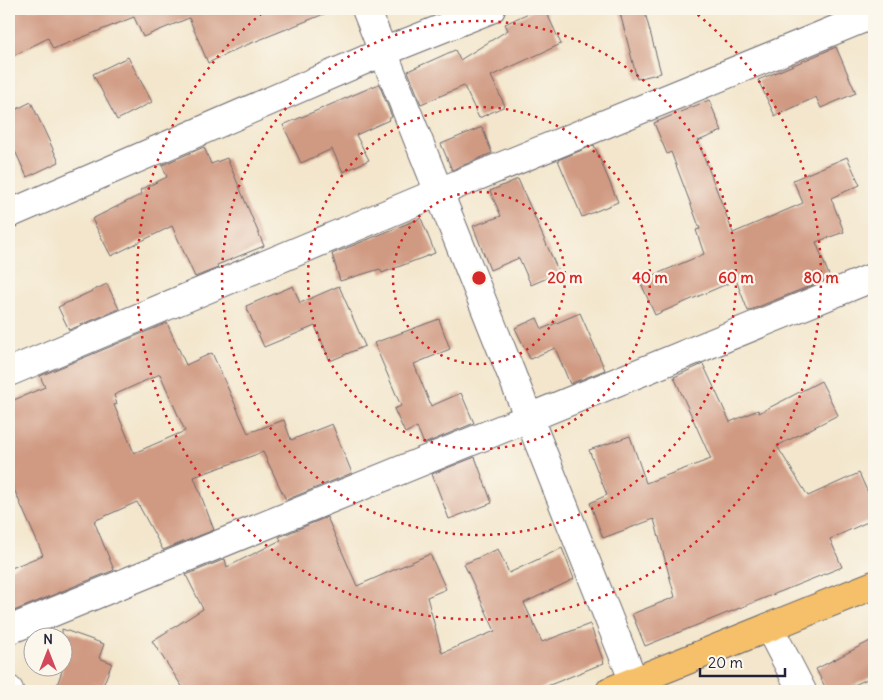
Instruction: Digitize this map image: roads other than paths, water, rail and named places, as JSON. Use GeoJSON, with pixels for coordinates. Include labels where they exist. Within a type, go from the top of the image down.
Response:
{"type":"FeatureCollection","features":[{"type":"Feature","properties":{"kind":"main road"},"geometry":{"type":"LineString","coordinates":[[622,686],[874,584]]}},
{"type":"Feature","properties":{"kind":"street"},"geometry":{"type":"LineString","coordinates":[[366,9],[528,417],[622,686]]}},
{"type":"Feature","properties":{"kind":"street"},"geometry":{"type":"LineString","coordinates":[[9,214],[383,52],[491,9]]}},
{"type":"Feature","properties":{"kind":"street"},"geometry":{"type":"LineString","coordinates":[[9,372],[439,192],[874,14]]}},
{"type":"Feature","properties":{"kind":"street"},"geometry":{"type":"LineString","coordinates":[[9,630],[874,277]]}},
{"type":"Feature","properties":{"kind":"street"},"geometry":{"type":"LineString","coordinates":[[769,627],[802,691]]}}]}
